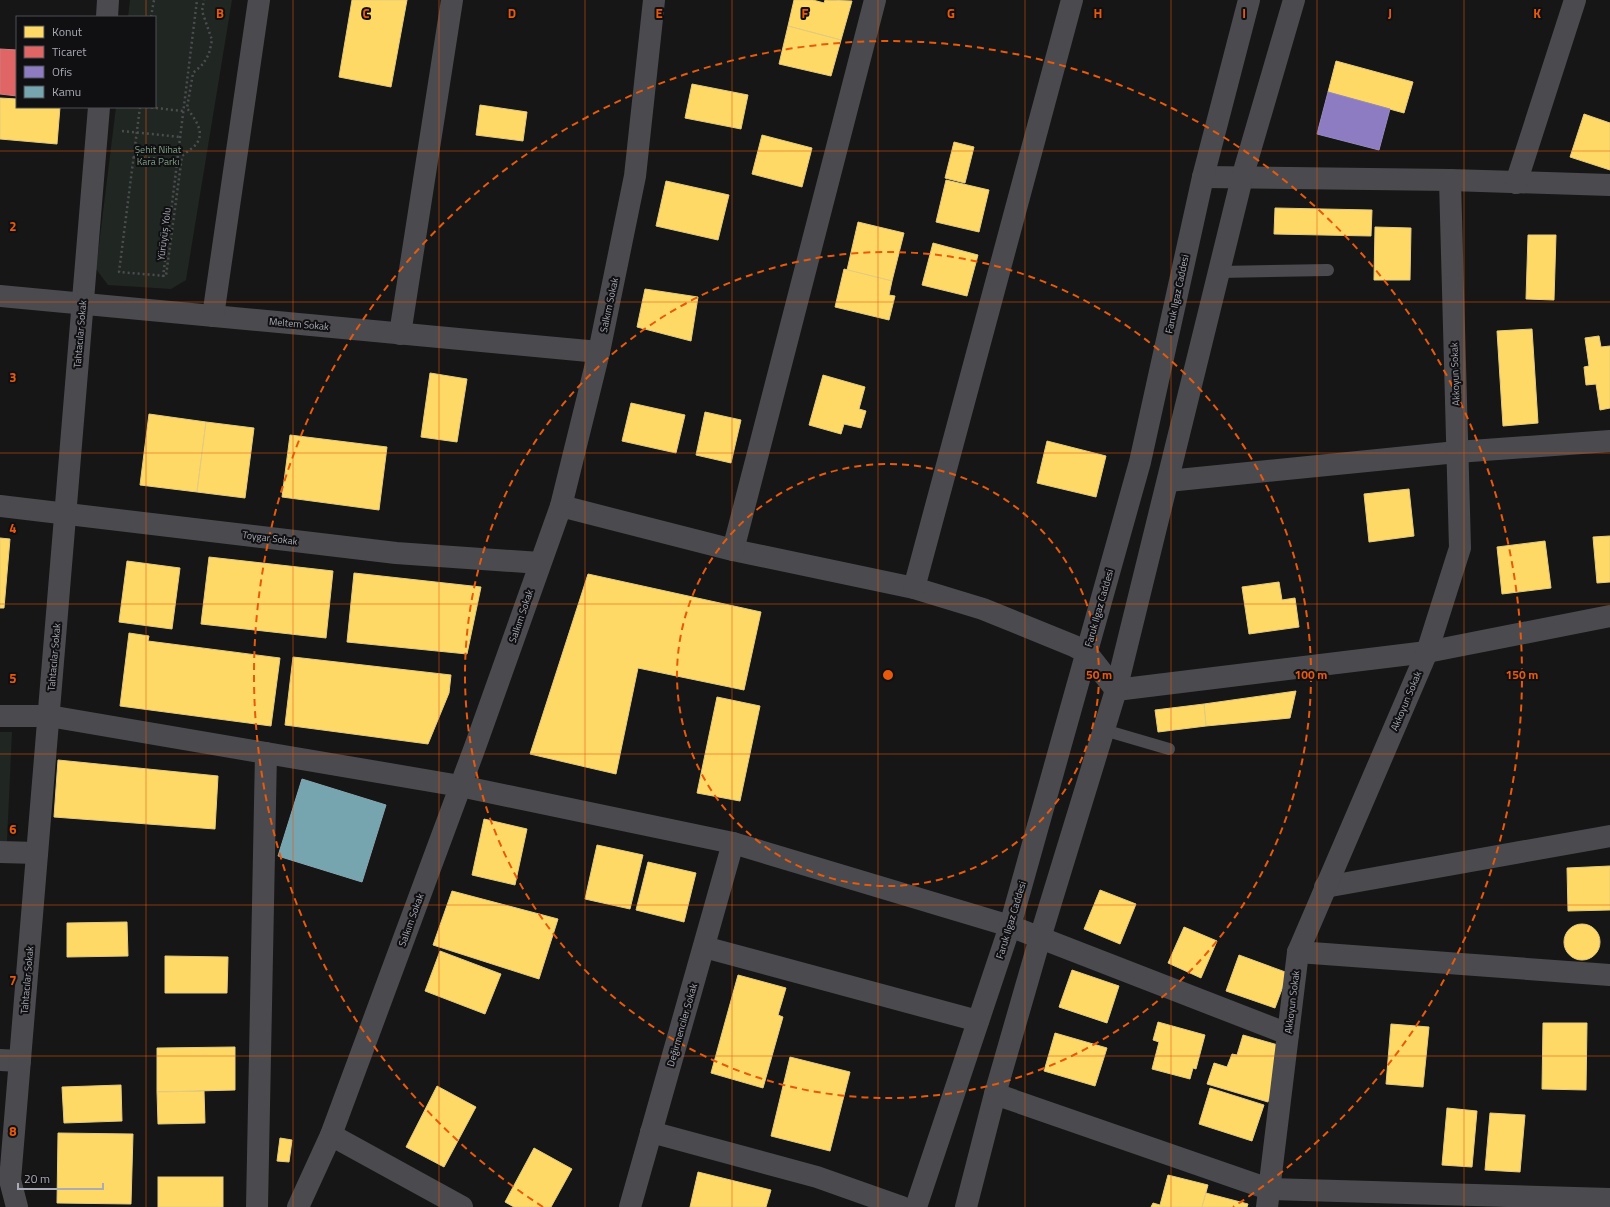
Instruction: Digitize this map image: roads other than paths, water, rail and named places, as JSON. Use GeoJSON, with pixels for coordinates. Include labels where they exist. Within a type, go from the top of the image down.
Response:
{"type":"FeatureCollection","features":[{"type":"Feature","properties":{"kind":"street"},"geometry":{"type":"LineString","coordinates":[[107,16],[108,0]]}},
{"type":"Feature","properties":{"kind":"street"},"geometry":{"type":"LineString","coordinates":[[213,316],[259,0]]}},
{"type":"Feature","properties":{"kind":"street"},"geometry":{"type":"LineString","coordinates":[[400,334],[452,0]]}},
{"type":"Feature","properties":{"kind":"street","name":"Salkım Sokak"},"geometry":{"type":"LineString","coordinates":[[298,1207],[331,1135],[460,786],[561,506],[599,352],[635,176],[654,0]]}},
{"type":"Feature","properties":{"kind":"street"},"geometry":{"type":"LineString","coordinates":[[733,550],[875,0]]}},
{"type":"Feature","properties":{"kind":"street"},"geometry":{"type":"LineString","coordinates":[[914,588],[1072,0]]}},
{"type":"Feature","properties":{"kind":"street","name":"Faruk Ilgaz Caddesi"},"geometry":{"type":"LineString","coordinates":[[916,1207],[1010,926],[1140,462],[1203,177],[1249,0]]}},
{"type":"Feature","properties":{"kind":"street"},"geometry":{"type":"LineString","coordinates":[[966,1207],[995,1094],[1040,938],[1116,690],[1242,178],[1294,0]]}},
{"type":"Feature","properties":{"kind":"street"},"geometry":{"type":"LineString","coordinates":[[1516,182],[1575,0]]}},
{"type":"Feature","properties":{"kind":"street","name":"Tahtacılar Sokak"},"geometry":{"type":"LineString","coordinates":[[17,1207],[10,1180],[10,1060],[37,853],[99,118]]}},
{"type":"Feature","properties":{"kind":"street"},"geometry":{"type":"LineString","coordinates":[[1203,177],[1450,180],[1610,185]]}},
{"type":"Feature","properties":{"kind":"street","name":"Akkoyun Sokak"},"geometry":{"type":"LineString","coordinates":[[1268,1198],[1298,952],[1427,652],[1460,548],[1450,180]]}},
{"type":"Feature","properties":{"kind":"street","name":"Meltem Sokak"},"geometry":{"type":"LineString","coordinates":[[0,296],[599,352]]}},
{"type":"Feature","properties":{"kind":"street"},"geometry":{"type":"LineString","coordinates":[[1168,480],[1457,452],[1610,441]]}},
{"type":"Feature","properties":{"kind":"street","name":"Toygar Sokak"},"geometry":{"type":"LineString","coordinates":[[0,506],[396,553],[540,563]]}},
{"type":"Feature","properties":{"kind":"street"},"geometry":{"type":"LineString","coordinates":[[561,506],[733,550],[914,588],[983,609],[1074,646],[1087,653],[1116,690]]}},
{"type":"Feature","properties":{"kind":"street"},"geometry":{"type":"LineString","coordinates":[[1116,690],[1427,652],[1610,616]]}},
{"type":"Feature","properties":{"kind":"street"},"geometry":{"type":"LineString","coordinates":[[0,716],[49,716],[460,786],[734,843],[1010,926],[1288,1034]]}},
{"type":"Feature","properties":{"kind":"street"},"geometry":{"type":"LineString","coordinates":[[257,1207],[266,753]]}},
{"type":"Feature","properties":{"kind":"street"},"geometry":{"type":"LineString","coordinates":[[1326,887],[1610,836]]}},
{"type":"Feature","properties":{"kind":"street","name":"Değirmenciler Sokak"},"geometry":{"type":"LineString","coordinates":[[630,1207],[734,843]]}},
{"type":"Feature","properties":{"kind":"street"},"geometry":{"type":"LineString","coordinates":[[0,852],[37,853]]}},
{"type":"Feature","properties":{"kind":"street"},"geometry":{"type":"LineString","coordinates":[[704,947],[978,1021]]}},
{"type":"Feature","properties":{"kind":"street"},"geometry":{"type":"LineString","coordinates":[[1298,952],[1610,975]]}},
{"type":"Feature","properties":{"kind":"street"},"geometry":{"type":"LineString","coordinates":[[995,1094],[1268,1198],[1610,1199]]}},
{"type":"Feature","properties":{"kind":"street"},"geometry":{"type":"LineString","coordinates":[[651,1132],[818,1178],[902,1207]]}},
{"type":"Feature","properties":{"kind":"street"},"geometry":{"type":"LineString","coordinates":[[331,1135],[462,1207]]}},
{"type":"Feature","properties":{"kind":"lane"},"geometry":{"type":"LineString","coordinates":[[1219,272],[1328,270]]}},
{"type":"Feature","properties":{"kind":"lane"},"geometry":{"type":"LineString","coordinates":[[1104,730],[1169,749]]}},
{"type":"Feature","properties":{"kind":"park label","name":"Şehit Nihat Kara Parkı"},"geometry":{"type":"Point","coordinates":[158,154]}}]}
